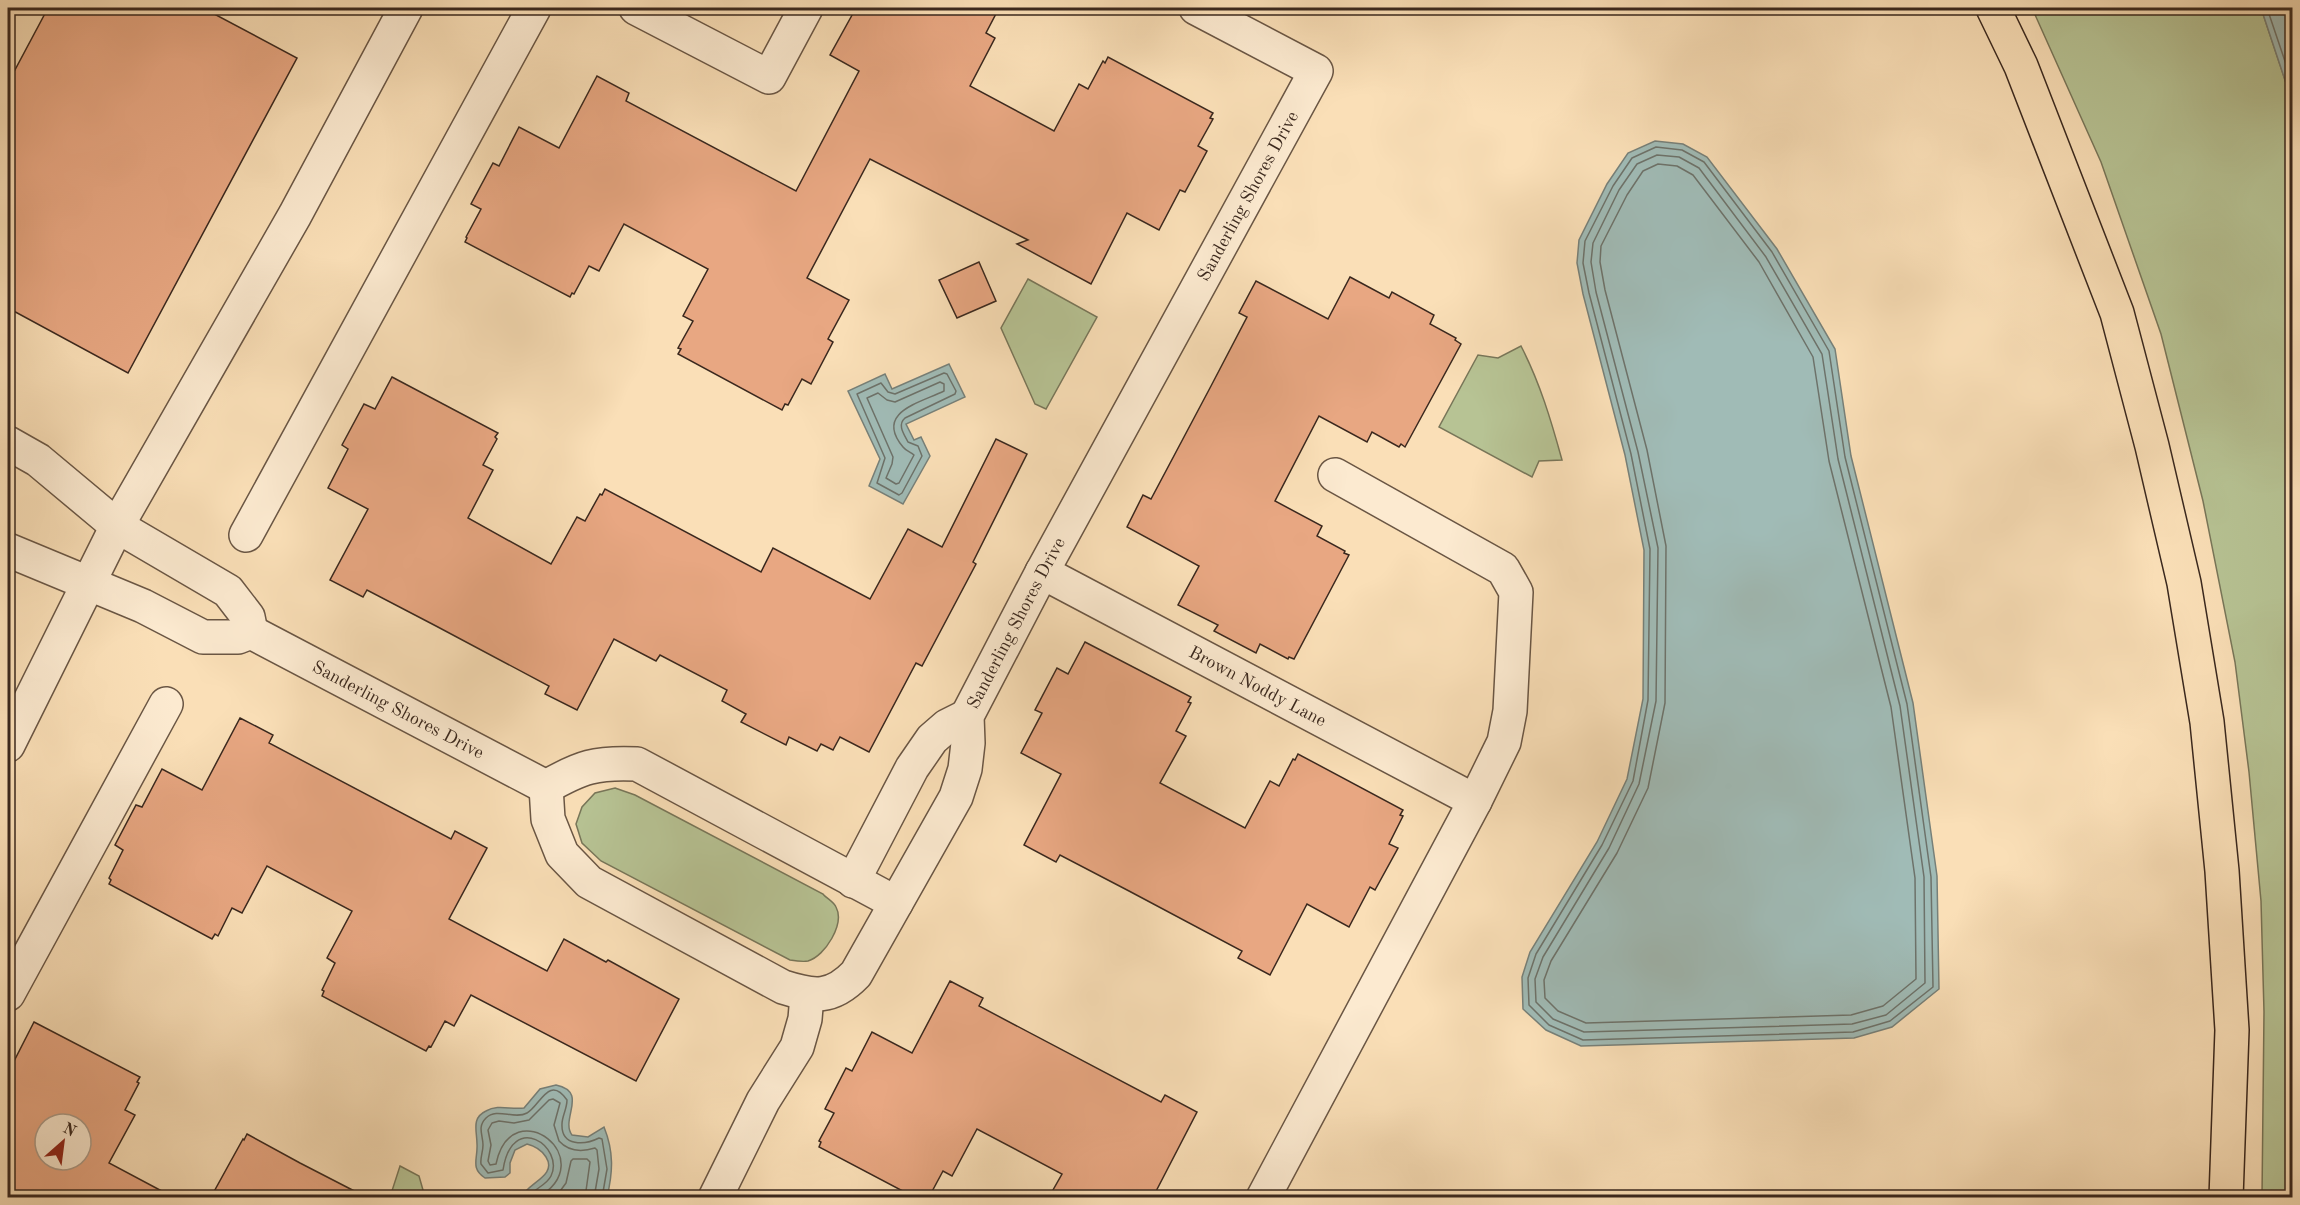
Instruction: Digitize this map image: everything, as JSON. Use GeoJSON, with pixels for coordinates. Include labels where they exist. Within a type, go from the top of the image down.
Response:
{"type":"FeatureCollection","features":[{"type":"Feature","properties":{"kind":"highway"},"geometry":{"type":"LineString","coordinates":[[1993,8],[2021,66],[2117,313],[2152,446],[2184,583],[2207,722],[2222,871],[2232,1030],[2226,1197]]}},
{"type":"Feature","properties":{"kind":"street"},"geometry":{"type":"LineString","coordinates":[[8,746],[87,582],[117,526],[294,215],[405,8]]}},
{"type":"Feature","properties":{"kind":"street"},"geometry":{"type":"LineString","coordinates":[[246,535],[534,8]]}},
{"type":"Feature","properties":{"kind":"street"},"geometry":{"type":"LineString","coordinates":[[636,8],[769,77],[806,8]]}},
{"type":"Feature","properties":{"kind":"street","name":"Sanderling Shores Drive"},"geometry":{"type":"LineString","coordinates":[[807,995],[836,991],[856,974],[956,797],[965,769],[968,743],[967,716],[1042,572],[1316,72],[1196,8]]}},
{"type":"Feature","properties":{"kind":"street"},"geometry":{"type":"LineString","coordinates":[[8,443],[38,460],[117,526],[228,591],[248,617],[251,632],[238,637],[203,637],[143,606],[8,550]]}},
{"type":"Feature","properties":{"kind":"street"},"geometry":{"type":"LineString","coordinates":[[1263,1197],[1475,801],[1504,742],[1510,711],[1516,592],[1503,569],[1335,475]]}},
{"type":"Feature","properties":{"kind":"street","name":"Brown Noddy Lane"},"geometry":{"type":"LineString","coordinates":[[1042,572],[1475,801]]}},
{"type":"Feature","properties":{"kind":"street","name":"Sanderling Shores Drive"},"geometry":{"type":"LineString","coordinates":[[251,632],[546,788]]}},
{"type":"Feature","properties":{"kind":"street"},"geometry":{"type":"LineString","coordinates":[[8,994],[166,704]]}},
{"type":"Feature","properties":{"kind":"street"},"geometry":{"type":"LineString","coordinates":[[854,881],[912,768],[932,739],[947,726],[967,716]]}},
{"type":"Feature","properties":{"kind":"street"},"geometry":{"type":"LineString","coordinates":[[715,1197],[763,1101],[797,1047],[805,1019],[807,995],[783,987],[589,882],[562,854],[548,819],[546,788],[574,771],[608,763],[637,764],[896,903]]}},
{"type":"Feature","properties":{"kind":"green space"},"geometry":{"type":"Polygon","coordinates":[[[2032,8],[2261,8],[2292,101],[2292,1197],[2262,1197],[2264,1012],[2261,901],[2249,772],[2235,662],[2203,501],[2161,334],[2101,162],[2032,8]]]}},
{"type":"Feature","properties":{"kind":"green space"},"geometry":{"type":"Polygon","coordinates":[[[1028,279],[1097,317],[1046,409],[1035,404],[1001,328],[1028,279]]]}},
{"type":"Feature","properties":{"kind":"green space"},"geometry":{"type":"Polygon","coordinates":[[[1521,346],[1534,374],[1562,460],[1539,461],[1532,477],[1439,427],[1478,355],[1498,358],[1521,346]]]}},
{"type":"Feature","properties":{"kind":"green space"},"geometry":{"type":"Polygon","coordinates":[[[615,788],[635,795],[823,894],[835,905],[838,914],[836,930],[827,946],[808,961],[790,960],[601,861],[582,843],[576,824],[582,807],[595,793],[615,788]]]}},
{"type":"Feature","properties":{"kind":"green space"},"geometry":{"type":"Polygon","coordinates":[[[400,1166],[419,1176],[425,1197],[390,1197],[400,1166]]]}},
{"type":"Feature","properties":{"kind":"water"},"geometry":{"type":"Polygon","coordinates":[[[2261,8],[2292,8],[2292,101],[2261,8]]]}},
{"type":"Feature","properties":{"kind":"water"},"geometry":{"type":"Polygon","coordinates":[[[1655,141],[1683,144],[1707,157],[1777,249],[1835,349],[1851,456],[1913,703],[1937,876],[1939,989],[1892,1027],[1854,1038],[1581,1046],[1546,1030],[1523,1009],[1522,977],[1530,952],[1597,842],[1627,779],[1643,699],[1644,550],[1625,455],[1577,263],[1579,240],[1607,184],[1628,153],[1655,141]]]}},
{"type":"Feature","properties":{"kind":"water"},"geometry":{"type":"Polygon","coordinates":[[[949,364],[965,397],[906,424],[914,440],[921,437],[930,456],[903,504],[869,486],[880,459],[848,391],[885,374],[892,389],[949,364]]]}},
{"type":"Feature","properties":{"kind":"water"},"geometry":{"type":"Polygon","coordinates":[[[556,1085],[571,1094],[569,1129],[572,1135],[588,1137],[604,1127],[610,1145],[612,1162],[607,1197],[522,1197],[545,1174],[549,1164],[540,1150],[527,1144],[515,1150],[510,1163],[510,1173],[505,1177],[485,1178],[476,1167],[478,1117],[495,1108],[524,1108],[540,1089],[556,1085]]]}},
{"type":"Feature","properties":{"kind":"building"},"geometry":{"type":"Polygon","coordinates":[[[48,8],[203,8],[297,58],[128,373],[8,308],[8,83],[48,8]]]}},
{"type":"Feature","properties":{"kind":"building"},"geometry":{"type":"Polygon","coordinates":[[[856,8],[999,8],[986,33],[995,38],[970,86],[1054,131],[1079,84],[1088,89],[1103,61],[1105,63],[1108,57],[1213,113],[1210,118],[1213,119],[1198,146],[1207,151],[1185,192],[1180,190],[1159,230],[1127,213],[1091,284],[1017,244],[1028,240],[870,159],[807,278],[849,300],[828,339],[833,342],[811,384],[802,379],[788,405],[785,404],[782,410],[678,354],[681,349],[678,348],[693,321],[683,316],[708,269],[624,224],[599,271],[589,266],[574,294],[572,293],[570,297],[465,242],[481,209],[471,204],[493,163],[499,166],[519,127],[559,148],[597,76],[629,93],[626,101],[796,191],[859,71],[830,55],[856,8]]]}},
{"type":"Feature","properties":{"kind":"building"},"geometry":{"type":"Polygon","coordinates":[[[979,262],[996,301],[957,318],[939,280],[979,262]]]}},
{"type":"Feature","properties":{"kind":"building"},"geometry":{"type":"Polygon","coordinates":[[[1350,277],[1389,298],[1392,292],[1434,315],[1430,324],[1456,338],[1455,340],[1461,344],[1405,447],[1401,444],[1399,447],[1372,432],[1367,442],[1319,416],[1275,501],[1322,526],[1317,536],[1349,555],[1294,659],[1289,657],[1288,659],[1260,644],[1256,653],[1214,631],[1218,625],[1178,605],[1199,566],[1127,527],[1143,495],[1151,499],[1211,386],[1247,317],[1239,313],[1256,281],[1328,319],[1350,277]]]}},
{"type":"Feature","properties":{"kind":"building"},"geometry":{"type":"Polygon","coordinates":[[[392,377],[498,433],[483,465],[493,470],[468,518],[551,564],[577,517],[585,521],[605,489],[761,572],[773,548],[870,599],[908,529],[942,547],[996,439],[1027,454],[973,562],[976,564],[922,666],[916,663],[869,752],[840,737],[833,750],[821,744],[817,751],[789,737],[786,745],[741,722],[746,714],[722,701],[727,690],[660,655],[656,661],[614,639],[577,710],[545,694],[549,686],[436,626],[367,590],[363,597],[330,580],[368,509],[328,488],[348,449],[342,445],[364,404],[375,409],[392,377]]]}},
{"type":"Feature","properties":{"kind":"building"},"geometry":{"type":"Polygon","coordinates":[[[1085,642],[1191,697],[1188,702],[1191,703],[1176,731],[1186,736],[1160,783],[1245,828],[1270,781],[1279,786],[1298,754],[1403,810],[1400,815],[1403,816],[1389,844],[1398,848],[1375,890],[1370,887],[1349,927],[1307,904],[1270,975],[1238,958],[1242,951],[1129,891],[1060,855],[1056,862],[1024,845],[1061,774],[1021,753],[1042,713],[1035,710],[1057,668],[1068,674],[1085,642]]]}},
{"type":"Feature","properties":{"kind":"building"},"geometry":{"type":"Polygon","coordinates":[[[240,718],[273,735],[269,743],[451,839],[455,831],[487,848],[449,919],[547,971],[564,939],[679,999],[636,1081],[471,995],[454,1026],[445,1021],[431,1047],[429,1046],[426,1051],[322,996],[324,991],[322,990],[335,963],[327,958],[352,911],[267,866],[242,913],[232,908],[218,936],[215,934],[212,939],[109,884],[111,880],[109,878],[123,850],[115,845],[136,805],[142,807],[162,769],[202,790],[240,718]]]}},
{"type":"Feature","properties":{"kind":"building"},"geometry":{"type":"Polygon","coordinates":[[[950,981],[983,998],[979,1006],[1161,1102],[1165,1095],[1197,1112],[1153,1197],[1049,1197],[1062,1174],[977,1129],[952,1176],[943,1171],[929,1197],[914,1197],[819,1147],[821,1142],[819,1141],[834,1113],[825,1109],[846,1068],[852,1071],[872,1032],[912,1053],[950,981]]]}},
{"type":"Feature","properties":{"kind":"building"},"geometry":{"type":"Polygon","coordinates":[[[34,1022],[140,1077],[125,1110],[135,1115],[109,1163],[173,1197],[8,1197],[8,1073],[34,1022]]]}},
{"type":"Feature","properties":{"kind":"building"},"geometry":{"type":"Polygon","coordinates":[[[247,1134],[300,1163],[366,1197],[211,1197],[247,1134]]]}}]}
